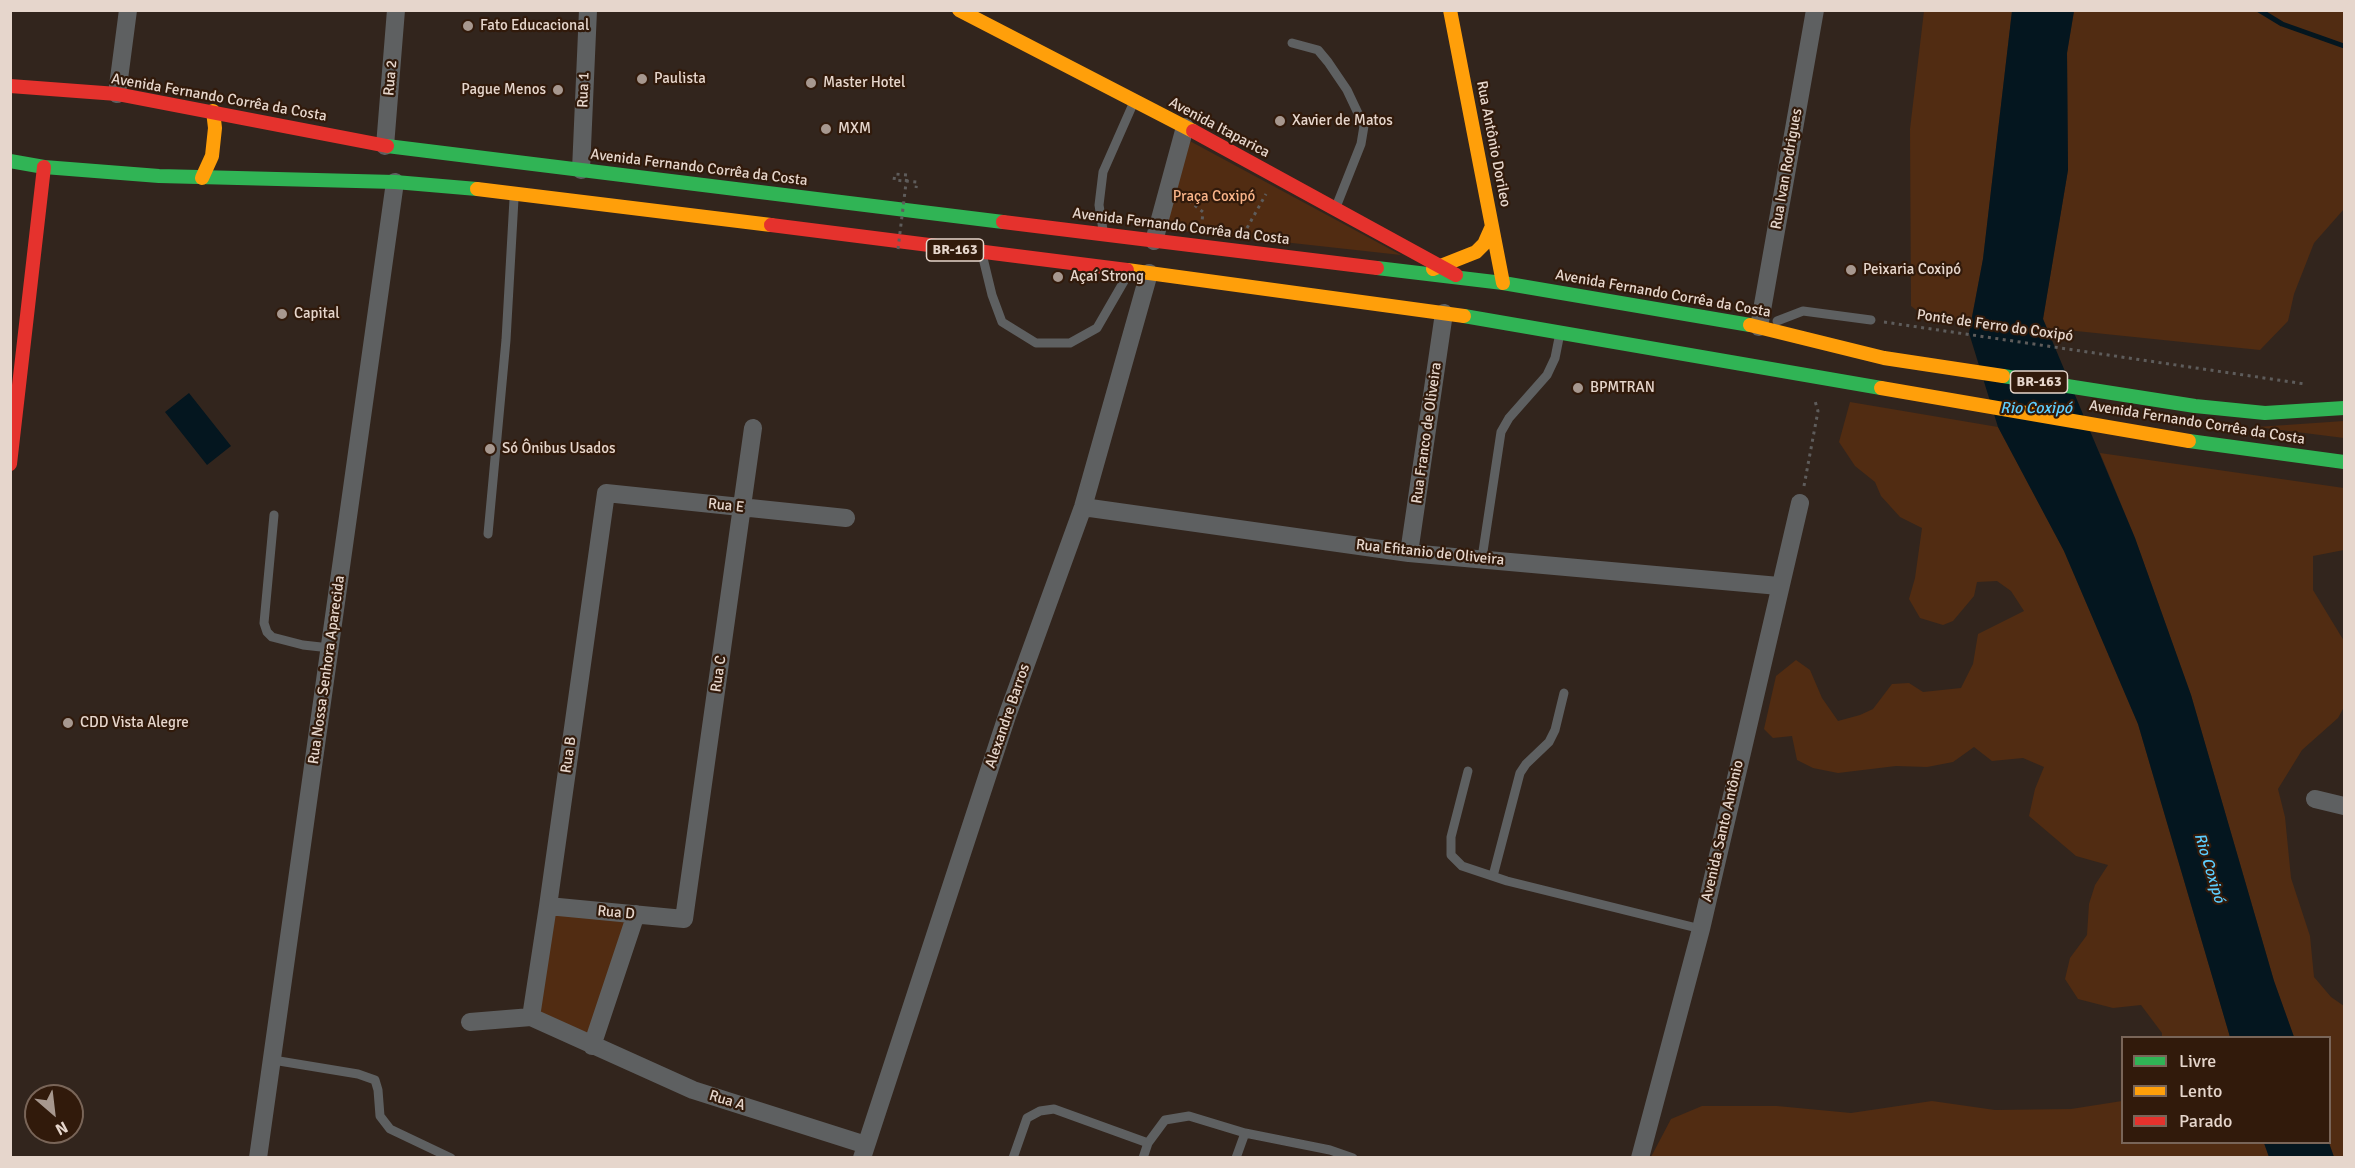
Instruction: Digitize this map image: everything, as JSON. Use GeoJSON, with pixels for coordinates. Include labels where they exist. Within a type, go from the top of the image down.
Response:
{"type":"FeatureCollection","features":[{"type":"Feature","properties":{"kind":"main road","name":"Avenida Itaparica"},"geometry":{"type":"LineString","coordinates":[[959,10],[1185,127],[1443,266],[1461,278]]}},
{"type":"Feature","properties":{"kind":"main road","name":"Rua Antônio Dorileo"},"geometry":{"type":"LineString","coordinates":[[1450,10],[1503,283]]}},
{"type":"Feature","properties":{"kind":"main road","name":"Avenida Fernando Corrêa da Costa"},"geometry":{"type":"LineString","coordinates":[[10,86],[117,94],[386,146],[1503,283],[1761,327],[1884,358],[2195,406],[2265,413],[2344,408]]}},
{"type":"Feature","properties":{"kind":"main road"},"geometry":{"type":"LineString","coordinates":[[202,178],[212,156],[215,128],[213,111]]}},
{"type":"Feature","properties":{"kind":"main road","name":"Avenida Fernando Corrêa da Costa"},"geometry":{"type":"LineString","coordinates":[[10,161],[44,166],[202,178],[395,182],[514,193],[1149,273],[1444,313],[2191,441],[2344,462]]}},
{"type":"Feature","properties":{"kind":"main road"},"geometry":{"type":"LineString","coordinates":[[10,464],[44,166]]}},
{"type":"Feature","properties":{"kind":"main road"},"geometry":{"type":"LineString","coordinates":[[1420,273],[1476,252],[1484,244],[1492,226]]}},
{"type":"Feature","properties":{"kind":"street"},"geometry":{"type":"LineString","coordinates":[[117,94],[128,10]]}},
{"type":"Feature","properties":{"kind":"street","name":"Rua 2"},"geometry":{"type":"LineString","coordinates":[[386,146],[396,10]]}},
{"type":"Feature","properties":{"kind":"street","name":"Rua 1"},"geometry":{"type":"LineString","coordinates":[[581,170],[588,10]]}},
{"type":"Feature","properties":{"kind":"street","name":"Rua Ivan Rodrigues"},"geometry":{"type":"LineString","coordinates":[[1761,327],[1815,10]]}},
{"type":"Feature","properties":{"kind":"street"},"geometry":{"type":"LineString","coordinates":[[1154,241],[1185,127]]}},
{"type":"Feature","properties":{"kind":"street","name":"Rua Nossa Senhora Aparecida"},"geometry":{"type":"LineString","coordinates":[[258,1158],[395,182]]}},
{"type":"Feature","properties":{"kind":"street","name":"Alexandre Barros"},"geometry":{"type":"LineString","coordinates":[[864,1151],[1007,716],[1083,507],[1149,273]]}},
{"type":"Feature","properties":{"kind":"street","name":"Rua Franco de Oliveira"},"geometry":{"type":"LineString","coordinates":[[1409,553],[1444,313]]}},
{"type":"Feature","properties":{"kind":"street","name":"Rua C"},"geometry":{"type":"LineString","coordinates":[[684,919],[753,429]]}},
{"type":"Feature","properties":{"kind":"street","name":"Rua E"},"geometry":{"type":"LineString","coordinates":[[606,493],[846,518]]}},
{"type":"Feature","properties":{"kind":"street","name":"Rua B"},"geometry":{"type":"LineString","coordinates":[[531,1017],[606,493]]}},
{"type":"Feature","properties":{"kind":"street","name":"Avenida Santo Antônio"},"geometry":{"type":"LineString","coordinates":[[1640,1158],[1701,929],[1800,503]]}},
{"type":"Feature","properties":{"kind":"street","name":"Rua Efitanio de Oliveira"},"geometry":{"type":"LineString","coordinates":[[1083,507],[1409,553],[1779,586]]}},
{"type":"Feature","properties":{"kind":"street"},"geometry":{"type":"LineString","coordinates":[[2315,799],[2344,806]]}},
{"type":"Feature","properties":{"kind":"street","name":"Rua D"},"geometry":{"type":"LineString","coordinates":[[548,906],[684,919]]}},
{"type":"Feature","properties":{"kind":"street"},"geometry":{"type":"LineString","coordinates":[[592,1046],[636,914]]}},
{"type":"Feature","properties":{"kind":"street"},"geometry":{"type":"LineString","coordinates":[[470,1022],[531,1017]]}},
{"type":"Feature","properties":{"kind":"street","name":"Rua A"},"geometry":{"type":"LineString","coordinates":[[531,1017],[693,1090],[864,1151]]}},
{"type":"Feature","properties":{"kind":"lane"},"geometry":{"type":"LineString","coordinates":[[1292,43],[1318,50],[1347,90],[1364,126],[1361,144],[1335,209]]}},
{"type":"Feature","properties":{"kind":"lane"},"geometry":{"type":"LineString","coordinates":[[1104,235],[1099,205],[1103,172],[1134,102]]}},
{"type":"Feature","properties":{"kind":"lane"},"geometry":{"type":"LineString","coordinates":[[488,534],[506,340],[514,193]]}},
{"type":"Feature","properties":{"kind":"lane"},"geometry":{"type":"LineString","coordinates":[[982,253],[992,295],[1002,322],[1036,343],[1070,343],[1097,328],[1130,271]]}},
{"type":"Feature","properties":{"kind":"lane"},"geometry":{"type":"LineString","coordinates":[[1761,327],[1803,311],[1871,320]]}},
{"type":"Feature","properties":{"kind":"lane"},"geometry":{"type":"LineString","coordinates":[[1482,558],[1501,432],[1509,418],[1547,375],[1555,358],[1560,333]]}},
{"type":"Feature","properties":{"kind":"lane"},"geometry":{"type":"LineString","coordinates":[[274,515],[264,623],[267,632],[272,637],[303,645],[330,648]]}},
{"type":"Feature","properties":{"kind":"lane"},"geometry":{"type":"LineString","coordinates":[[1493,876],[1520,773],[1549,742],[1555,730],[1564,693]]}},
{"type":"Feature","properties":{"kind":"lane"},"geometry":{"type":"LineString","coordinates":[[1468,771],[1451,837],[1450,855],[1462,866],[1701,929]]}},
{"type":"Feature","properties":{"kind":"lane"},"geometry":{"type":"LineString","coordinates":[[273,1060],[358,1074],[375,1080],[380,1116],[390,1129],[451,1158]]}},
{"type":"Feature","properties":{"kind":"lane"},"geometry":{"type":"LineString","coordinates":[[1013,1158],[1027,1118],[1054,1109],[1148,1143]]}},
{"type":"Feature","properties":{"kind":"lane"},"geometry":{"type":"LineString","coordinates":[[1143,1158],[1148,1143],[1165,1120],[1190,1116],[1245,1133],[1353,1158]]}},
{"type":"Feature","properties":{"kind":"lane"},"geometry":{"type":"LineString","coordinates":[[1236,1158],[1245,1133]]}},
{"type":"Feature","properties":{"kind":"path"},"geometry":{"type":"LineString","coordinates":[[898,249],[907,175],[895,174],[894,180],[917,182]]}},
{"type":"Feature","properties":{"kind":"path"},"geometry":{"type":"LineString","coordinates":[[1246,230],[1276,177]]}},
{"type":"Feature","properties":{"kind":"path"},"geometry":{"type":"LineString","coordinates":[[1169,186],[1203,212],[1202,227]]}},
{"type":"Feature","properties":{"kind":"path","name":"Ponte de Ferro do Coxipó"},"geometry":{"type":"LineString","coordinates":[[1871,320],[2313,386]]}},
{"type":"Feature","properties":{"kind":"path"},"geometry":{"type":"LineString","coordinates":[[1800,503],[1818,411],[1812,384],[1814,376]]}},
{"type":"Feature","properties":{"kind":"green space"},"geometry":{"type":"Polygon","coordinates":[[[1924,11],[2012,11],[1983,259],[1971,322],[1924,316],[1911,306],[1910,129],[1924,11]]]}},
{"type":"Feature","properties":{"kind":"green space"},"geometry":{"type":"Polygon","coordinates":[[[2074,11],[2344,11],[2344,209],[2314,243],[2294,294],[2288,321],[2260,350],[2047,328],[2043,319],[2068,170],[2067,53],[2074,11]]]}},
{"type":"Feature","properties":{"kind":"green space","name":"Praça Coxipó"},"geometry":{"type":"Polygon","coordinates":[[[1188,140],[1401,255],[1165,229],[1188,140]]]}},
{"type":"Feature","properties":{"kind":"green space"},"geometry":{"type":"Polygon","coordinates":[[[1850,402],[1998,427],[2064,551],[2138,724],[2230,1036],[2162,1036],[2141,1005],[2113,1008],[2078,999],[2065,979],[2070,958],[2087,935],[2089,904],[2095,885],[2108,865],[2076,856],[2029,816],[2035,789],[2044,767],[2023,758],[1992,761],[1974,747],[1953,762],[1927,767],[1896,766],[1838,773],[1813,768],[1797,760],[1792,736],[1773,738],[1764,729],[1776,676],[1796,660],[1810,670],[1822,698],[1838,721],[1873,709],[1892,684],[1909,683],[1923,692],[1961,688],[1973,664],[1978,634],[2024,611],[2011,591],[1997,581],[1977,582],[1974,596],[1953,621],[1943,625],[1920,618],[1909,599],[1915,578],[1922,528],[1900,517],[1881,496],[1875,482],[1855,466],[1839,442],[1850,402]]]}},
{"type":"Feature","properties":{"kind":"green space"},"geometry":{"type":"Polygon","coordinates":[[[2344,421],[2344,438],[2257,427],[2344,421]]]}},
{"type":"Feature","properties":{"kind":"green space"},"geometry":{"type":"Polygon","coordinates":[[[2100,453],[2344,488],[2344,550],[2313,556],[2313,590],[2344,641],[2344,707],[2338,718],[2302,750],[2278,789],[2285,817],[2291,878],[2310,936],[2314,977],[2331,997],[2344,1006],[2344,1157],[2334,1157],[2329,1144],[2331,1036],[2294,1036],[2274,981],[2191,695],[2135,538],[2100,453]]]}},
{"type":"Feature","properties":{"kind":"green space"},"geometry":{"type":"Polygon","coordinates":[[[555,913],[630,919],[591,1039],[535,1014],[555,913]]]}},
{"type":"Feature","properties":{"kind":"green space"},"geometry":{"type":"Polygon","coordinates":[[[1932,1101],[1995,1110],[2071,1109],[2121,1101],[2121,1144],[2264,1144],[2269,1157],[1651,1157],[1671,1119],[1702,1106],[1777,1106],[1851,1113],[1932,1101]]]}},
{"type":"Feature","properties":{"kind":"water","name":"Rio Coxipó"},"geometry":{"type":"Polygon","coordinates":[[[2012,11],[2074,11],[2067,53],[2068,170],[2043,319],[2135,538],[2191,695],[2274,981],[2294,1036],[2230,1036],[2138,724],[2064,551],[1998,427],[1969,333],[1983,259],[2012,11]]]}},
{"type":"Feature","properties":{"kind":"water"},"geometry":{"type":"Polygon","coordinates":[[[189,393],[231,446],[207,465],[165,412],[189,393]]]}},
{"type":"Feature","properties":{"kind":"water"},"geometry":{"type":"Polygon","coordinates":[[[2264,1144],[2329,1144],[2334,1157],[2269,1157],[2264,1144]]]}},
{"type":"Feature","properties":{"kind":"waterway"},"geometry":{"type":"LineString","coordinates":[[2259,10],[2282,24],[2344,46]]}},
{"type":"Feature","properties":{"kind":"traffic: fast"},"geometry":{"type":"LineString","coordinates":[[387,146],[1003,222]]}},
{"type":"Feature","properties":{"kind":"traffic: fast"},"geometry":{"type":"LineString","coordinates":[[10,161],[44,167],[159,176],[395,182],[477,189]]}},
{"type":"Feature","properties":{"kind":"traffic: fast"},"geometry":{"type":"LineString","coordinates":[[1377,268],[1503,283],[1750,325]]}},
{"type":"Feature","properties":{"kind":"traffic: fast"},"geometry":{"type":"LineString","coordinates":[[1464,316],[1881,388]]}},
{"type":"Feature","properties":{"kind":"traffic: fast"},"geometry":{"type":"LineString","coordinates":[[2003,376],[2195,406],[2265,413],[2344,408]]}},
{"type":"Feature","properties":{"kind":"traffic: fast"},"geometry":{"type":"LineString","coordinates":[[2189,441],[2344,462]]}},
{"type":"Feature","properties":{"kind":"traffic: slow"},"geometry":{"type":"LineString","coordinates":[[959,10],[1193,131]]}},
{"type":"Feature","properties":{"kind":"traffic: slow"},"geometry":{"type":"LineString","coordinates":[[1450,10],[1503,283]]}},
{"type":"Feature","properties":{"kind":"traffic: slow"},"geometry":{"type":"LineString","coordinates":[[202,178],[212,156],[215,128],[213,111]]}},
{"type":"Feature","properties":{"kind":"traffic: slow"},"geometry":{"type":"LineString","coordinates":[[477,189],[771,225]]}},
{"type":"Feature","properties":{"kind":"traffic: slow"},"geometry":{"type":"LineString","coordinates":[[1433,269],[1476,252],[1484,244],[1492,226]]}},
{"type":"Feature","properties":{"kind":"traffic: slow"},"geometry":{"type":"LineString","coordinates":[[1127,270],[1464,316]]}},
{"type":"Feature","properties":{"kind":"traffic: slow"},"geometry":{"type":"LineString","coordinates":[[1750,325],[1884,358],[2003,376]]}},
{"type":"Feature","properties":{"kind":"traffic: slow"},"geometry":{"type":"LineString","coordinates":[[1881,388],[2189,441]]}},
{"type":"Feature","properties":{"kind":"traffic: jam"},"geometry":{"type":"LineString","coordinates":[[10,86],[117,94],[387,146]]}},
{"type":"Feature","properties":{"kind":"traffic: jam"},"geometry":{"type":"LineString","coordinates":[[1193,131],[1456,275]]}},
{"type":"Feature","properties":{"kind":"traffic: jam"},"geometry":{"type":"LineString","coordinates":[[10,464],[44,167]]}},
{"type":"Feature","properties":{"kind":"traffic: jam"},"geometry":{"type":"LineString","coordinates":[[1003,222],[1377,268]]}},
{"type":"Feature","properties":{"kind":"traffic: jam"},"geometry":{"type":"LineString","coordinates":[[771,225],[1127,270]]}},
{"type":"Feature","properties":{"kind":"place","name":"Fato Educacional"},"geometry":{"type":"Point","coordinates":[468,26]}},
{"type":"Feature","properties":{"kind":"place","name":"Paulista"},"geometry":{"type":"Point","coordinates":[642,79]}},
{"type":"Feature","properties":{"kind":"place","name":"Master Hotel"},"geometry":{"type":"Point","coordinates":[811,83]}},
{"type":"Feature","properties":{"kind":"place","name":"Pague Menos"},"geometry":{"type":"Point","coordinates":[558,90]}},
{"type":"Feature","properties":{"kind":"place","name":"Xavier de Matos"},"geometry":{"type":"Point","coordinates":[1280,121]}},
{"type":"Feature","properties":{"kind":"place","name":"MXM"},"geometry":{"type":"Point","coordinates":[826,129]}},
{"type":"Feature","properties":{"kind":"place","name":"Peixaria Coxipó"},"geometry":{"type":"Point","coordinates":[1851,270]}},
{"type":"Feature","properties":{"kind":"place","name":"Açaí Strong"},"geometry":{"type":"Point","coordinates":[1058,277]}},
{"type":"Feature","properties":{"kind":"place","name":"Capital"},"geometry":{"type":"Point","coordinates":[282,314]}},
{"type":"Feature","properties":{"kind":"place","name":"BPMTRAN"},"geometry":{"type":"Point","coordinates":[1578,388]}},
{"type":"Feature","properties":{"kind":"place","name":"Só Ônibus Usados"},"geometry":{"type":"Point","coordinates":[490,449]}},
{"type":"Feature","properties":{"kind":"place","name":"CDD Vista Alegre"},"geometry":{"type":"Point","coordinates":[68,723]}}]}
